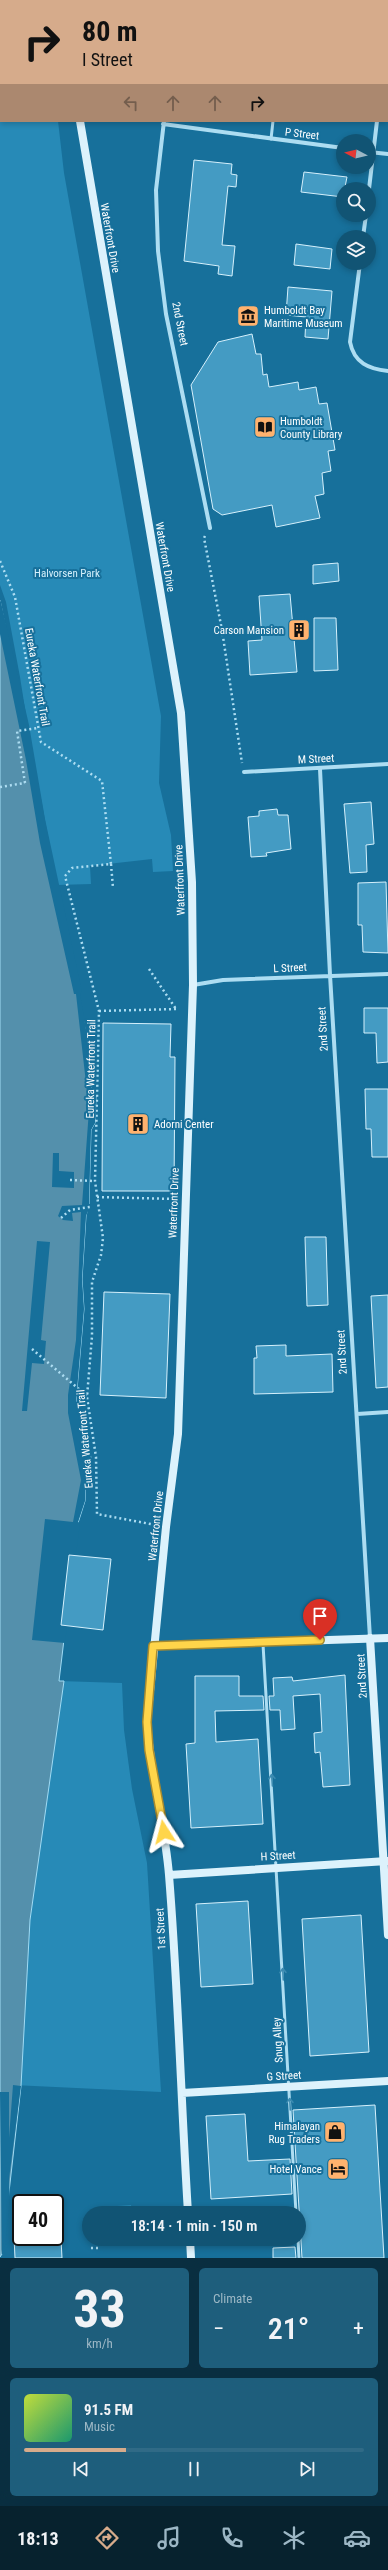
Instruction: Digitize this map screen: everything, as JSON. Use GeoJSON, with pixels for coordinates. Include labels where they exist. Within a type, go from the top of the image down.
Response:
{"type":"FeatureCollection","features":[{"type":"Feature","properties":{"kind":"street","name":"Waterfront Drive"},"geometry":{"type":"LineString","coordinates":[[80,122],[182,713],[192,882],[193,985],[178,1434],[153,1646]]}},
{"type":"Feature","properties":{"kind":"street","name":"P Street"},"geometry":{"type":"LineString","coordinates":[[164,122],[271,139],[336,147]]}},
{"type":"Feature","properties":{"kind":"street","name":"2nd Street"},"geometry":{"type":"LineString","coordinates":[[164,122],[156,190],[159,258],[166,314],[210,528]]}},
{"type":"Feature","properties":{"kind":"street"},"geometry":{"type":"LineString","coordinates":[[374,134],[377,122]]}},
{"type":"Feature","properties":{"kind":"street"},"geometry":{"type":"LineString","coordinates":[[376,153],[388,154]]}},
{"type":"Feature","properties":{"kind":"street"},"geometry":{"type":"LineString","coordinates":[[359,270],[350,342],[354,355],[363,365],[372,369],[388,371]]}},
{"type":"Feature","properties":{"kind":"street","name":"M Street"},"geometry":{"type":"LineString","coordinates":[[244,772],[388,764]]}},
{"type":"Feature","properties":{"kind":"street","name":"2nd Street"},"geometry":{"type":"LineString","coordinates":[[320,768],[330,975],[370,1638],[386,1861],[388,1935]]}},
{"type":"Feature","properties":{"kind":"street","name":"L Street"},"geometry":{"type":"LineString","coordinates":[[193,985],[222,980],[388,974]]}},
{"type":"Feature","properties":{"kind":"street"},"geometry":{"type":"LineString","coordinates":[[357,1414],[388,1412]]}},
{"type":"Feature","properties":{"kind":"street"},"geometry":{"type":"LineString","coordinates":[[153,1646],[388,1638]]}},
{"type":"Feature","properties":{"kind":"street","name":"1st Street"},"geometry":{"type":"LineString","coordinates":[[153,1646],[147,1722],[149,1750],[157,1789],[169,1875],[188,2206]]}},
{"type":"Feature","properties":{"kind":"street","name":"H Street"},"geometry":{"type":"LineString","coordinates":[[169,1875],[386,1861]]}},
{"type":"Feature","properties":{"kind":"street","name":"G Street"},"geometry":{"type":"LineString","coordinates":[[182,2093],[388,2081]]}},
{"type":"Feature","properties":{"kind":"street"},"geometry":{"type":"LineString","coordinates":[[190,2246],[191,2258]]}},
{"type":"Feature","properties":{"kind":"lane"},"geometry":{"type":"LineString","coordinates":[[271,139],[273,122]]}},
{"type":"Feature","properties":{"kind":"lane","name":"Snug Alley"},"geometry":{"type":"LineString","coordinates":[[263,1643],[278,1867],[296,2206]]}},
{"type":"Feature","properties":{"kind":"lane"},"geometry":{"type":"LineString","coordinates":[[298,2246],[299,2258]]}},
{"type":"Feature","properties":{"kind":"path"},"geometry":{"type":"LineString","coordinates":[[210,528],[204,538],[222,630],[244,772]]}},
{"type":"Feature","properties":{"kind":"path","name":"Eureka Waterfront Trail"},"geometry":{"type":"LineString","coordinates":[[0,561],[15,597],[41,742],[102,781],[111,864],[72,868],[65,876],[99,1011],[95,1181],[103,1238],[101,1255],[92,1282],[92,1336],[87,1397],[96,1457],[97,1514],[166,1527]]}},
{"type":"Feature","properties":{"kind":"path"},"geometry":{"type":"LineString","coordinates":[[25,783],[17,731],[38,728]]}},
{"type":"Feature","properties":{"kind":"path"},"geometry":{"type":"LineString","coordinates":[[23,774],[25,783]]}},
{"type":"Feature","properties":{"kind":"path"},"geometry":{"type":"LineString","coordinates":[[0,787],[25,783]]}},
{"type":"Feature","properties":{"kind":"path"},"geometry":{"type":"LineString","coordinates":[[111,864],[113,888]]}},
{"type":"Feature","properties":{"kind":"path"},"geometry":{"type":"LineString","coordinates":[[99,1011],[177,1009],[149,969]]}},
{"type":"Feature","properties":{"kind":"path"},"geometry":{"type":"LineString","coordinates":[[70,1180],[95,1181]]}},
{"type":"Feature","properties":{"kind":"path"},"geometry":{"type":"LineString","coordinates":[[97,1197],[176,1199]]}},
{"type":"Feature","properties":{"kind":"path"},"geometry":{"type":"LineString","coordinates":[[61,1218],[70,1210],[90,1207]]}},
{"type":"Feature","properties":{"kind":"path"},"geometry":{"type":"LineString","coordinates":[[32,1349],[87,1397]]}},
{"type":"Feature","properties":{"kind":"path"},"geometry":{"type":"LineString","coordinates":[[91,2248],[99,2248]]}},
{"type":"Feature","properties":{"kind":"green space","name":"Halvorsen Park"},"geometry":{"type":"Polygon","coordinates":[[[0,122],[58,122],[64,173],[161,716],[159,783],[171,835],[173,871],[153,872],[152,859],[90,866],[91,884],[57,885],[6,602],[0,585],[0,122]]]}},
{"type":"Feature","properties":{"kind":"green space"},"geometry":{"type":"Polygon","coordinates":[[[59,1681],[122,1683],[124,1730],[132,1789],[147,1863],[161,2092],[13,2085],[0,1760],[59,1681]]]}},
{"type":"Feature","properties":{"kind":"shaded area"},"geometry":{"type":"Polygon","coordinates":[[[0,600],[90,1054],[91,1090],[96,1096],[95,1123],[91,1130],[89,1204],[86,1216],[82,1279],[84,1309],[76,1401],[89,1443],[91,1459],[86,1477],[85,1501],[78,1523],[59,1681],[64,1681],[30,1920],[21,2086],[2,2254],[0,2257],[0,600]]]}},
{"type":"Feature","properties":{"kind":"pier"},"geometry":{"type":"Polygon","coordinates":[[[0,598],[29,725],[45,819],[82,992],[80,993],[90,1054],[91,1090],[96,1096],[95,1123],[91,1130],[89,1204],[91,1204],[86,1216],[82,1279],[84,1309],[76,1401],[89,1443],[91,1459],[86,1477],[85,1501],[78,1522],[80,1523],[65,1643],[32,1640],[45,1519],[73,1522],[81,1480],[68,1413],[68,1395],[76,1340],[81,1212],[72,1213],[73,1221],[63,1220],[58,1216],[62,1206],[82,1205],[89,1110],[76,994],[74,994],[40,843],[26,760],[0,634],[0,598]]]}},
{"type":"Feature","properties":{"kind":"pier"},"geometry":{"type":"Polygon","coordinates":[[[53,1153],[59,1153],[59,1171],[74,1172],[74,1188],[52,1187],[53,1153]]]}},
{"type":"Feature","properties":{"kind":"pier"},"geometry":{"type":"Polygon","coordinates":[[[37,1241],[50,1242],[41,1340],[46,1341],[44,1364],[32,1363],[27,1411],[22,1411],[37,1241]]]}},
{"type":"Feature","properties":{"kind":"pier"},"geometry":{"type":"Polygon","coordinates":[[[13,2085],[21,2086],[9,2179],[10,2201],[4,2254],[2,2254],[0,2092],[9,2092],[9,2138],[13,2085]]]}},
{"type":"Feature","properties":{"kind":"building"},"geometry":{"type":"Polygon","coordinates":[[[194,160],[232,164],[231,174],[237,175],[236,187],[228,186],[222,245],[235,246],[232,276],[218,274],[219,266],[184,261],[194,160]]]}},
{"type":"Feature","properties":{"kind":"building"},"geometry":{"type":"Polygon","coordinates":[[[304,172],[347,177],[346,182],[336,182],[336,196],[301,192],[304,172]]]}},
{"type":"Feature","properties":{"kind":"building"},"geometry":{"type":"Polygon","coordinates":[[[296,244],[332,249],[330,269],[294,265],[296,244]]]}},
{"type":"Feature","properties":{"kind":"building"},"geometry":{"type":"Polygon","coordinates":[[[288,287],[332,291],[328,339],[305,337],[306,317],[286,315],[288,287]]]}},
{"type":"Feature","properties":{"kind":"building","name":"Humboldt County Library"},"geometry":{"type":"Polygon","coordinates":[[[252,334],[256,354],[261,354],[263,375],[267,374],[269,387],[298,382],[299,390],[316,387],[319,404],[327,403],[335,450],[328,451],[331,471],[322,473],[324,494],[315,496],[320,518],[276,527],[272,505],[222,515],[213,509],[191,385],[218,342],[252,334]]]}},
{"type":"Feature","properties":{"kind":"building"},"geometry":{"type":"Polygon","coordinates":[[[338,563],[339,581],[313,584],[313,565],[338,563]]]}},
{"type":"Feature","properties":{"kind":"building"},"geometry":{"type":"Polygon","coordinates":[[[290,594],[297,672],[250,675],[248,641],[262,640],[259,596],[290,594]]]}},
{"type":"Feature","properties":{"kind":"building"},"geometry":{"type":"Polygon","coordinates":[[[314,618],[336,618],[338,670],[314,671],[314,618]]]}},
{"type":"Feature","properties":{"kind":"building"},"geometry":{"type":"Polygon","coordinates":[[[371,802],[374,844],[366,845],[367,872],[350,873],[344,804],[371,802]]]}},
{"type":"Feature","properties":{"kind":"building"},"geometry":{"type":"Polygon","coordinates":[[[277,809],[278,815],[288,815],[291,849],[266,853],[267,856],[251,857],[248,817],[259,816],[259,811],[277,809]]]}},
{"type":"Feature","properties":{"kind":"building"},"geometry":{"type":"Polygon","coordinates":[[[386,882],[388,953],[363,952],[362,925],[358,925],[358,883],[386,882]]]}},
{"type":"Feature","properties":{"kind":"building"},"geometry":{"type":"Polygon","coordinates":[[[364,1008],[388,1008],[388,1062],[377,1063],[376,1033],[364,1033],[364,1008]]]}},
{"type":"Feature","properties":{"kind":"building","name":"Adorni Center"},"geometry":{"type":"Polygon","coordinates":[[[103,1023],[171,1024],[170,1057],[175,1057],[174,1191],[102,1191],[103,1023]]]}},
{"type":"Feature","properties":{"kind":"building"},"geometry":{"type":"Polygon","coordinates":[[[365,1089],[388,1089],[388,1157],[372,1157],[371,1129],[366,1129],[365,1089]]]}},
{"type":"Feature","properties":{"kind":"building"},"geometry":{"type":"Polygon","coordinates":[[[305,1237],[326,1237],[328,1305],[307,1306],[305,1237]]]}},
{"type":"Feature","properties":{"kind":"building"},"geometry":{"type":"Polygon","coordinates":[[[104,1292],[170,1294],[166,1398],[100,1395],[104,1292]]]}},
{"type":"Feature","properties":{"kind":"building"},"geometry":{"type":"Polygon","coordinates":[[[388,1295],[388,1387],[376,1388],[371,1296],[388,1295]]]}},
{"type":"Feature","properties":{"kind":"building"},"geometry":{"type":"Polygon","coordinates":[[[286,1345],[286,1356],[332,1354],[333,1392],[254,1394],[254,1358],[257,1358],[256,1346],[286,1345]]]}},
{"type":"Feature","properties":{"kind":"building"},"geometry":{"type":"Polygon","coordinates":[[[69,1555],[111,1559],[103,1630],[61,1625],[69,1555]]]}},
{"type":"Feature","properties":{"kind":"building"},"geometry":{"type":"Polygon","coordinates":[[[345,1675],[350,1785],[323,1787],[320,1752],[315,1753],[314,1733],[322,1732],[320,1694],[293,1696],[295,1729],[281,1730],[280,1710],[270,1710],[269,1696],[274,1696],[273,1678],[292,1677],[293,1681],[345,1675]]]}},
{"type":"Feature","properties":{"kind":"building"},"geometry":{"type":"Polygon","coordinates":[[[195,1676],[239,1676],[239,1696],[263,1696],[264,1710],[215,1711],[216,1742],[258,1739],[263,1824],[191,1828],[186,1744],[195,1743],[195,1676]]]}},
{"type":"Feature","properties":{"kind":"building"},"geometry":{"type":"Polygon","coordinates":[[[248,1901],[253,1984],[201,1987],[196,1904],[248,1901]]]}},
{"type":"Feature","properties":{"kind":"building"},"geometry":{"type":"Polygon","coordinates":[[[361,1915],[369,2052],[310,2056],[302,1919],[361,1915]]]}},
{"type":"Feature","properties":{"kind":"building"},"geometry":{"type":"Polygon","coordinates":[[[375,2105],[384,2258],[302,2258],[301,2246],[306,2246],[306,2206],[299,2206],[293,2110],[375,2105]]]}},
{"type":"Feature","properties":{"kind":"building"},"geometry":{"type":"Polygon","coordinates":[[[245,2114],[248,2161],[290,2159],[292,2194],[211,2199],[206,2116],[245,2114]]]}},
{"type":"Feature","properties":{"kind":"building"},"geometry":{"type":"Polygon","coordinates":[[[14,2246],[61,2246],[62,2258],[15,2258],[14,2246]]]}},
{"type":"Feature","properties":{"kind":"building"},"geometry":{"type":"Polygon","coordinates":[[[295,2247],[296,2258],[273,2258],[273,2248],[295,2247]]]}},
{"type":"Feature","properties":{"kind":"place","name":"Humboldt Bay Maritime Museum"},"geometry":{"type":"Point","coordinates":[248,316]}},
{"type":"Feature","properties":{"kind":"place","name":"Humboldt County Library"},"geometry":{"type":"Point","coordinates":[265,427]}},
{"type":"Feature","properties":{"kind":"place","name":"Carson Mansion"},"geometry":{"type":"Point","coordinates":[299,630]}},
{"type":"Feature","properties":{"kind":"place","name":"Adorni Center"},"geometry":{"type":"Point","coordinates":[138,1124]}},
{"type":"Feature","properties":{"kind":"place","name":"Himalayan Rug Traders"},"geometry":{"type":"Point","coordinates":[335,2132]}},
{"type":"Feature","properties":{"kind":"place","name":"Hotel Vance"},"geometry":{"type":"Point","coordinates":[338,2169]}},
{"type":"Feature","properties":{"kind":"route"},"geometry":{"type":"LineString","coordinates":[[164,1832],[149,1750],[147,1722],[153,1646],[320,1640]]}}]}
